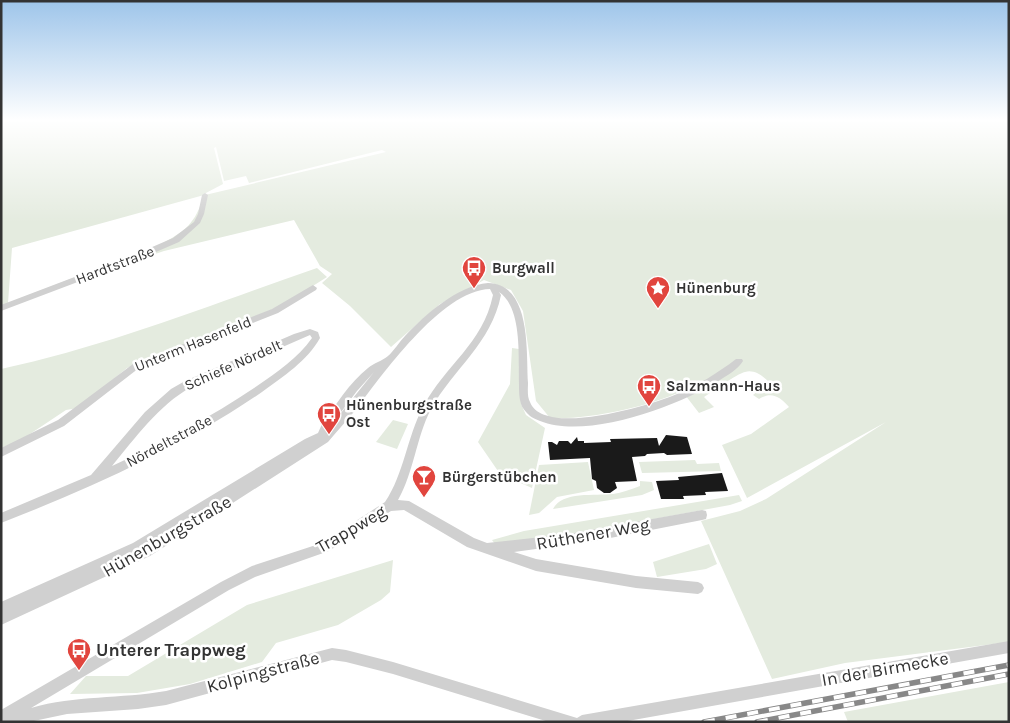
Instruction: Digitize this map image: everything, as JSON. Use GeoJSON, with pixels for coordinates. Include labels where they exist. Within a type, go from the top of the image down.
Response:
{"type":"FeatureCollection","features":[{"type":"Feature","properties":{"kind":"street","name":"Hardtstraße"},"geometry":{"type":"LineString","coordinates":[[1,308],[146,254],[176,240],[197,223],[205,195]]}},
{"type":"Feature","properties":{"kind":"street","name":"Hünenburgstraße"},"geometry":{"type":"LineString","coordinates":[[1,619],[107,572],[146,552],[321,436],[412,334],[441,308],[474,289],[484,286],[499,292]]}},
{"type":"Feature","properties":{"kind":"street","name":"Unterm Hasenfeld"},"geometry":{"type":"LineString","coordinates":[[1,453],[61,423],[136,366],[275,311],[313,288]]}},
{"type":"Feature","properties":{"kind":"street"},"geometry":{"type":"LineString","coordinates":[[389,506],[395,499],[428,406],[488,324],[499,292],[514,304],[518,316],[525,403],[530,413],[545,421],[572,423],[592,420],[665,403],[717,377],[739,361]]}},
{"type":"Feature","properties":{"kind":"street","name":"Schiefe Nördelt"},"geometry":{"type":"LineString","coordinates":[[95,478],[148,415],[180,388],[297,336],[310,332],[314,339]]}},
{"type":"Feature","properties":{"kind":"street","name":"Nördeltstraße"},"geometry":{"type":"LineString","coordinates":[[1,518],[162,447],[245,400],[291,365],[314,339]]}},
{"type":"Feature","properties":{"kind":"street","name":"Hünenburgstraße"},"geometry":{"type":"LineString","coordinates":[[1,608],[136,547],[321,436]]}},
{"type":"Feature","properties":{"kind":"street"},"geometry":{"type":"LineString","coordinates":[[400,484],[408,507]]}},
{"type":"Feature","properties":{"kind":"street","name":"Trappweg"},"geometry":{"type":"LineString","coordinates":[[1,718],[225,586],[252,572],[325,547],[389,506],[398,504],[408,507],[457,536],[483,548],[519,560],[567,572],[636,582],[698,588]]}},
{"type":"Feature","properties":{"kind":"street","name":"Rüthener Weg"},"geometry":{"type":"LineString","coordinates":[[483,548],[514,547],[562,541],[702,515]]}},
{"type":"Feature","properties":{"kind":"street","name":"In der Birmecke"},"geometry":{"type":"LineString","coordinates":[[582,722],[1009,647]]}},
{"type":"Feature","properties":{"kind":"street","name":"Kolpingstraße"},"geometry":{"type":"LineString","coordinates":[[8,722],[34,713],[55,709],[144,703],[320,656],[337,654],[393,668],[572,722]]}},
{"type":"Feature","properties":{"kind":"shaded area"},"geometry":{"type":"Polygon","coordinates":[[[1,155],[216,155],[223,184],[205,195],[374,155],[1009,155],[1009,642],[845,663],[772,679],[701,521],[740,511],[766,499],[886,422],[747,498],[722,445],[751,434],[789,407],[776,396],[768,395],[759,399],[753,395],[769,382],[752,371],[736,376],[704,397],[714,407],[699,413],[682,391],[635,407],[599,415],[550,418],[536,401],[523,311],[511,290],[484,280],[440,304],[391,347],[350,306],[322,283],[332,274],[320,266],[294,220],[164,251],[1,306],[1,155]],[[204,195],[12,248],[8,303],[159,245],[183,231],[193,220],[204,195]]]}},
{"type":"Feature","properties":{"kind":"shaded area"},"geometry":{"type":"Polygon","coordinates":[[[218,155],[363,155],[249,183],[246,176],[224,181],[218,155]]]}},
{"type":"Feature","properties":{"kind":"shaded area"},"geometry":{"type":"Polygon","coordinates":[[[317,268],[327,277],[283,305],[127,368],[78,408],[66,410],[21,440],[1,448],[1,369],[81,349],[200,310],[317,268]]]}},
{"type":"Feature","properties":{"kind":"shaded area"},"geometry":{"type":"Polygon","coordinates":[[[512,348],[519,349],[521,404],[526,415],[545,428],[532,488],[500,474],[478,442],[510,384],[512,348]]]}},
{"type":"Feature","properties":{"kind":"shaded area"},"geometry":{"type":"Polygon","coordinates":[[[393,420],[408,424],[397,449],[376,442],[393,420]]]}},
{"type":"Feature","properties":{"kind":"shaded area"},"geometry":{"type":"Polygon","coordinates":[[[695,460],[697,464],[719,463],[721,471],[642,473],[639,462],[695,460]]]}},
{"type":"Feature","properties":{"kind":"shaded area"},"geometry":{"type":"Polygon","coordinates":[[[588,462],[594,490],[557,497],[539,513],[529,515],[539,465],[588,462]]]}},
{"type":"Feature","properties":{"kind":"shaded area"},"geometry":{"type":"Polygon","coordinates":[[[640,481],[652,482],[654,490],[642,495],[553,509],[557,503],[564,499],[620,493],[640,486],[640,481]]]}},
{"type":"Feature","properties":{"kind":"shaded area"},"geometry":{"type":"Polygon","coordinates":[[[739,495],[742,501],[730,505],[567,535],[495,544],[492,540],[524,531],[739,495]]]}},
{"type":"Feature","properties":{"kind":"shaded area"},"geometry":{"type":"Polygon","coordinates":[[[709,544],[717,564],[706,569],[657,577],[653,562],[709,544]]]}},
{"type":"Feature","properties":{"kind":"shaded area"},"geometry":{"type":"Polygon","coordinates":[[[393,560],[390,592],[381,600],[338,625],[276,643],[262,662],[190,684],[137,693],[70,694],[86,676],[128,676],[247,605],[393,560]]]}},
{"type":"Feature","properties":{"kind":"shaded area"},"geometry":{"type":"Polygon","coordinates":[[[1009,682],[1009,722],[848,722],[844,712],[1009,682]]]}},
{"type":"Feature","properties":{"kind":"building"},"geometry":{"type":"Polygon","coordinates":[[[666,435],[687,437],[692,454],[667,455],[664,453],[632,457],[637,481],[615,482],[617,488],[610,493],[604,493],[597,488],[596,481],[592,479],[590,458],[550,460],[548,442],[557,445],[559,441],[568,441],[571,444],[577,437],[578,441],[584,441],[584,443],[611,442],[610,439],[657,438],[659,446],[666,435]]]}},
{"type":"Feature","properties":{"kind":"building"},"geometry":{"type":"Polygon","coordinates":[[[722,473],[728,491],[705,492],[706,495],[683,496],[684,499],[661,499],[656,481],[679,480],[678,477],[722,473]]]}},
{"type":"Feature","properties":{"kind":"railway"},"geometry":{"type":"LineString","coordinates":[[704,722],[1009,665]]}},
{"type":"Feature","properties":{"kind":"railway"},"geometry":{"type":"LineString","coordinates":[[757,722],[1009,674]]}},
{"type":"Feature","properties":{"kind":"place","name":"Burgwall"},"geometry":{"type":"Point","coordinates":[474,289]}},
{"type":"Feature","properties":{"kind":"place","name":"Hünenburg"},"geometry":{"type":"Point","coordinates":[658,309]}},
{"type":"Feature","properties":{"kind":"place","name":"Salzmann-Haus"},"geometry":{"type":"Point","coordinates":[649,407]}},
{"type":"Feature","properties":{"kind":"place","name":"Hünenburgstraße Ost"},"geometry":{"type":"Point","coordinates":[329,435]}},
{"type":"Feature","properties":{"kind":"place","name":"Bürgerstübchen"},"geometry":{"type":"Point","coordinates":[424,498]}},
{"type":"Feature","properties":{"kind":"place","name":"Unterer Trappweg"},"geometry":{"type":"Point","coordinates":[79,671]}}]}
